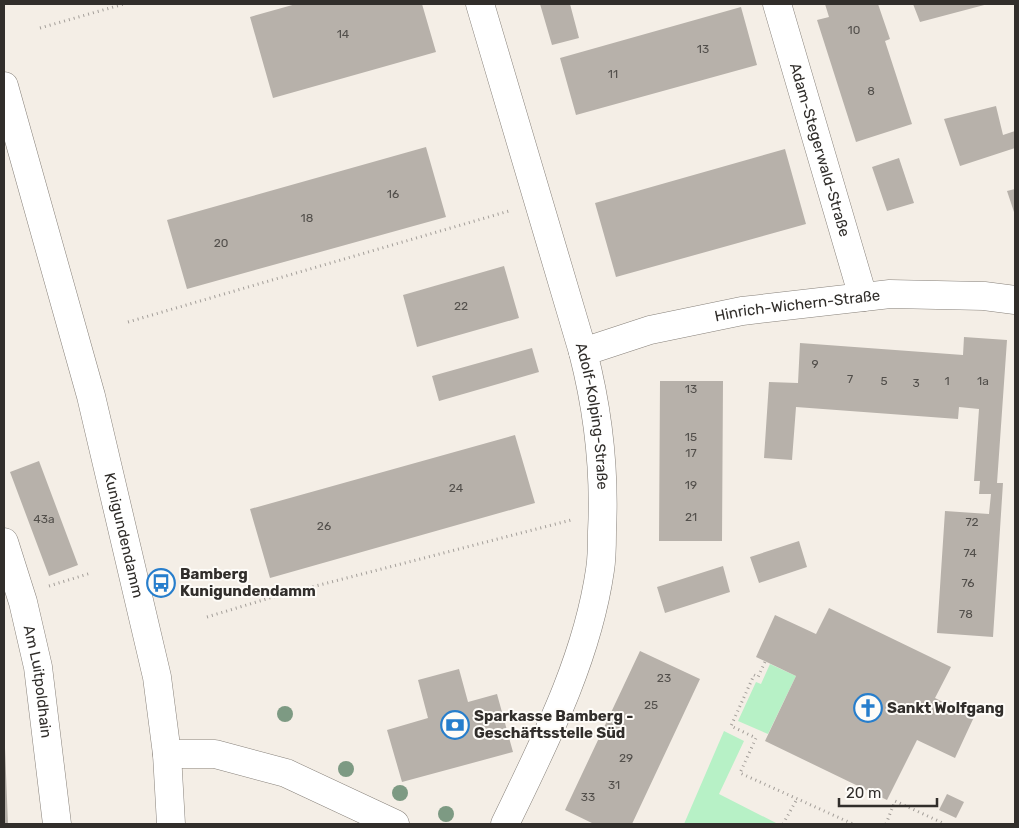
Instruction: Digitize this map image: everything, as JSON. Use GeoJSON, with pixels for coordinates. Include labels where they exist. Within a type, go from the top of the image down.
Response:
{"type":"FeatureCollection","features":[{"type":"Feature","properties":{"kind":"street","name":"Adolf-Kolping-Straße"},"geometry":{"type":"LineString","coordinates":[[480,4],[594,394],[603,512],[600,568],[586,629],[566,690],[505,824]]}},
{"type":"Feature","properties":{"kind":"street","name":"Adam-Stegerwald-Straße"},"geometry":{"type":"LineString","coordinates":[[777,4],[863,297]]}},
{"type":"Feature","properties":{"kind":"street","name":"Kunigundendamm"},"geometry":{"type":"LineString","coordinates":[[4,86],[91,396],[157,677],[167,754],[171,824]]}},
{"type":"Feature","properties":{"kind":"street","name":"Hinrich-Wichern-Straße"},"geometry":{"type":"LineString","coordinates":[[583,352],[650,330],[742,311],[890,294],[984,296],[1015,300]]}},
{"type":"Feature","properties":{"kind":"street","name":"Am Luitpoldhain"},"geometry":{"type":"LineString","coordinates":[[4,542],[19,588],[38,667],[57,824]]}},
{"type":"Feature","properties":{"kind":"street"},"geometry":{"type":"LineString","coordinates":[[167,754],[215,754],[286,773],[395,824]]}},
{"type":"Feature","properties":{"kind":"path"},"geometry":{"type":"LineString","coordinates":[[40,28],[124,4]]}},
{"type":"Feature","properties":{"kind":"path"},"geometry":{"type":"LineString","coordinates":[[128,322],[538,202]]}},
{"type":"Feature","properties":{"kind":"path"},"geometry":{"type":"LineString","coordinates":[[207,617],[273,597],[603,512]]}},
{"type":"Feature","properties":{"kind":"path"},"geometry":{"type":"LineString","coordinates":[[19,588],[43,588],[91,573]]}},
{"type":"Feature","properties":{"kind":"path"},"geometry":{"type":"LineString","coordinates":[[765,662],[758,677],[754,675],[731,726],[756,738],[740,773],[853,824]]}},
{"type":"Feature","properties":{"kind":"path"},"geometry":{"type":"LineString","coordinates":[[783,824],[797,799]]}},
{"type":"Feature","properties":{"kind":"path"},"geometry":{"type":"LineString","coordinates":[[886,824],[895,802],[945,824]]}},
{"type":"Feature","properties":{"kind":"green space"},"geometry":{"type":"Polygon","coordinates":[[[770,664],[796,676],[768,734],[738,721],[756,682],[761,684],[770,664]]]}},
{"type":"Feature","properties":{"kind":"green space"},"geometry":{"type":"Polygon","coordinates":[[[724,731],[744,741],[719,794],[778,824],[684,824],[724,731]]]}},
{"type":"Feature","properties":{"kind":"building"},"geometry":{"type":"Polygon","coordinates":[[[296,4],[422,4],[436,52],[273,98],[250,17],[296,4]]]}},
{"type":"Feature","properties":{"kind":"building"},"geometry":{"type":"Polygon","coordinates":[[[540,4],[570,4],[579,38],[552,45],[540,4]]]}},
{"type":"Feature","properties":{"kind":"building"},"geometry":{"type":"Polygon","coordinates":[[[825,4],[878,4],[890,39],[885,41],[912,124],[856,142],[817,20],[829,17],[825,4]]]}},
{"type":"Feature","properties":{"kind":"building"},"geometry":{"type":"Polygon","coordinates":[[[913,4],[988,4],[920,22],[913,4]]]}},
{"type":"Feature","properties":{"kind":"building"},"geometry":{"type":"Polygon","coordinates":[[[741,7],[757,65],[576,115],[560,58],[741,7]]]}},
{"type":"Feature","properties":{"kind":"building"},"geometry":{"type":"Polygon","coordinates":[[[996,106],[1003,135],[1015,131],[1015,148],[960,166],[944,119],[996,106]]]}},
{"type":"Feature","properties":{"kind":"building"},"geometry":{"type":"Polygon","coordinates":[[[426,147],[446,217],[187,289],[167,220],[426,147]]]}},
{"type":"Feature","properties":{"kind":"building"},"geometry":{"type":"Polygon","coordinates":[[[785,149],[806,224],[616,277],[595,203],[785,149]]]}},
{"type":"Feature","properties":{"kind":"building"},"geometry":{"type":"Polygon","coordinates":[[[899,158],[914,203],[887,211],[872,167],[899,158]]]}},
{"type":"Feature","properties":{"kind":"building"},"geometry":{"type":"Polygon","coordinates":[[[1015,189],[1015,215],[1007,191],[1015,189]]]}},
{"type":"Feature","properties":{"kind":"building"},"geometry":{"type":"Polygon","coordinates":[[[504,266],[519,318],[417,347],[403,295],[504,266]]]}},
{"type":"Feature","properties":{"kind":"building"},"geometry":{"type":"Polygon","coordinates":[[[964,337],[1007,340],[997,483],[1003,483],[993,637],[937,633],[945,511],[989,514],[991,494],[979,494],[980,481],[974,481],[979,409],[959,407],[958,419],[796,407],[792,460],[764,458],[769,382],[798,383],[800,343],[963,355],[964,337]]]}},
{"type":"Feature","properties":{"kind":"building"},"geometry":{"type":"Polygon","coordinates":[[[532,348],[539,372],[439,401],[432,376],[532,348]]]}},
{"type":"Feature","properties":{"kind":"building"},"geometry":{"type":"Polygon","coordinates":[[[660,381],[723,381],[722,541],[659,541],[660,381]]]}},
{"type":"Feature","properties":{"kind":"building"},"geometry":{"type":"Polygon","coordinates":[[[515,435],[535,503],[270,578],[250,509],[515,435]]]}},
{"type":"Feature","properties":{"kind":"building"},"geometry":{"type":"Polygon","coordinates":[[[39,461],[78,565],[49,576],[10,472],[39,461]]]}},
{"type":"Feature","properties":{"kind":"building"},"geometry":{"type":"Polygon","coordinates":[[[799,541],[807,567],[759,583],[750,557],[799,541]]]}},
{"type":"Feature","properties":{"kind":"building"},"geometry":{"type":"Polygon","coordinates":[[[723,566],[730,592],[665,613],[657,587],[723,566]]]}},
{"type":"Feature","properties":{"kind":"building","name":"Sankt Wolfgang"},"geometry":{"type":"Polygon","coordinates":[[[829,608],[951,667],[935,698],[974,717],[955,758],[917,740],[887,800],[765,741],[796,676],[756,657],[775,615],[816,634],[829,608]]]}},
{"type":"Feature","properties":{"kind":"building"},"geometry":{"type":"Polygon","coordinates":[[[640,651],[700,679],[632,824],[594,824],[565,810],[640,651]]]}},
{"type":"Feature","properties":{"kind":"building","name":"Sparkasse Bamberg - Geschäftsstelle Süd"},"geometry":{"type":"Polygon","coordinates":[[[459,669],[468,702],[497,694],[513,752],[402,782],[387,730],[428,718],[418,680],[459,669]]]}},
{"type":"Feature","properties":{"kind":"building"},"geometry":{"type":"Polygon","coordinates":[[[5,748],[8,824],[4,824],[5,748]]]}},
{"type":"Feature","properties":{"kind":"building"},"geometry":{"type":"Polygon","coordinates":[[[947,794],[964,802],[956,818],[939,810],[947,794]]]}},
{"type":"Feature","properties":{"kind":"place","name":"Bamberg Kunigundendamm"},"geometry":{"type":"Point","coordinates":[161,583]}},
{"type":"Feature","properties":{"kind":"place","name":"Sankt Wolfgang"},"geometry":{"type":"Point","coordinates":[868,708]}},
{"type":"Feature","properties":{"kind":"place","name":"Sparkasse Bamberg - Geschäftsstelle Süd"},"geometry":{"type":"Point","coordinates":[455,725]}}]}
